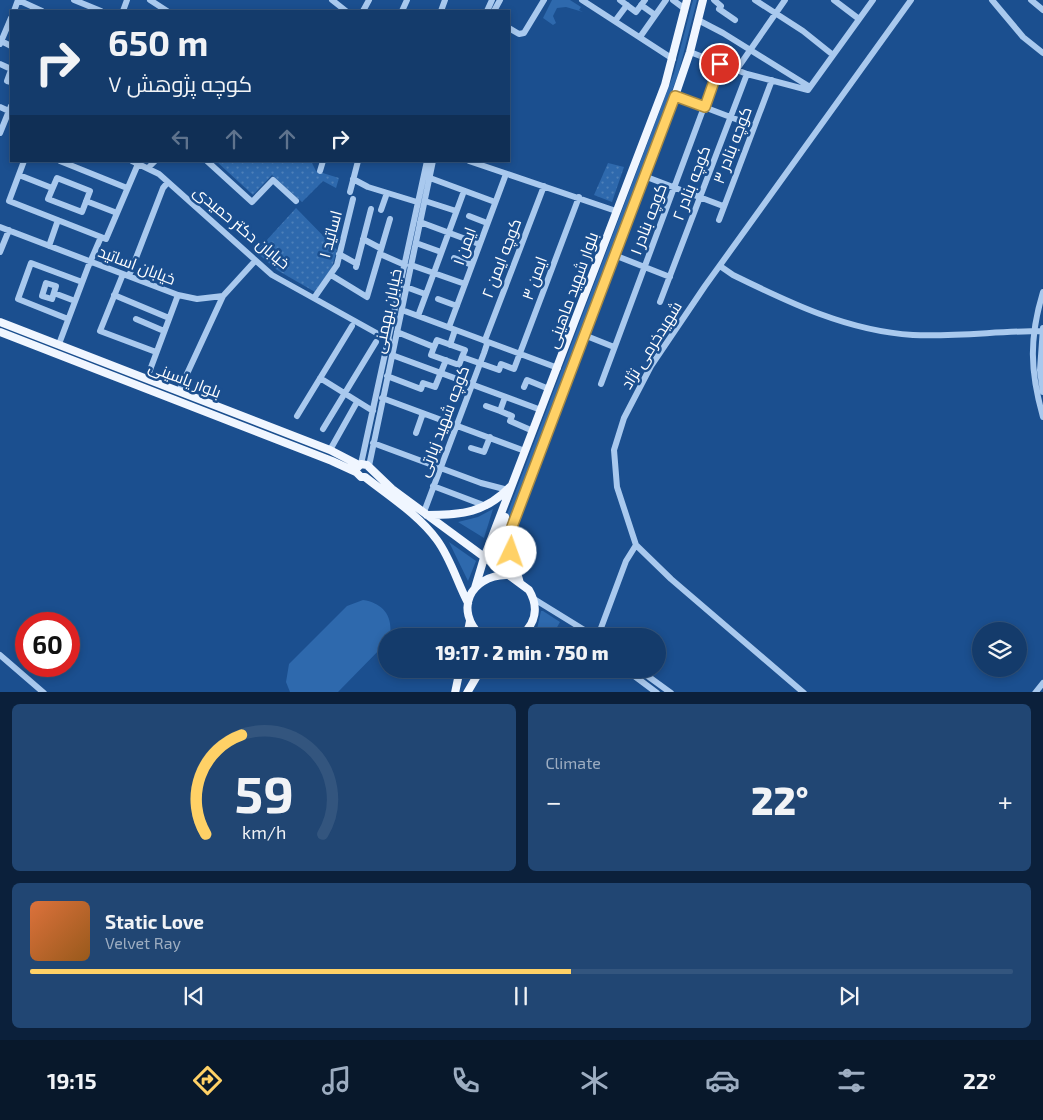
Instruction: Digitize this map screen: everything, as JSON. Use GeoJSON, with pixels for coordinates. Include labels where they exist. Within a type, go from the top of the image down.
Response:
{"type":"FeatureCollection","features":[{"type":"Feature","properties":{"kind":"main road","name":"بلوار شهید ماهینی"},"geometry":{"type":"LineString","coordinates":[[468,603],[504,508],[510,487],[558,368],[673,59],[687,0]]}},
{"type":"Feature","properties":{"kind":"main road","name":"بلوار شهید ماهینی"},"geometry":{"type":"LineString","coordinates":[[520,583],[511,552],[510,532],[675,96],[690,52],[703,0]]}},
{"type":"Feature","properties":{"kind":"main road","name":"بلوار یاسینی"},"geometry":{"type":"LineString","coordinates":[[0,322],[330,450],[363,467],[506,575],[520,583]]}},
{"type":"Feature","properties":{"kind":"main road","name":"بلوار یاسینی"},"geometry":{"type":"LineString","coordinates":[[0,332],[363,467]]}},
{"type":"Feature","properties":{"kind":"main road"},"geometry":{"type":"LineString","coordinates":[[363,467],[368,475],[365,477],[414,516],[437,539],[468,603],[470,621],[469,628]]}},
{"type":"Feature","properties":{"kind":"main road"},"geometry":{"type":"LineString","coordinates":[[425,513],[453,515],[479,510],[510,487]]}},
{"type":"Feature","properties":{"kind":"main road"},"geometry":{"type":"LineString","coordinates":[[504,508],[505,516],[500,538],[503,538],[510,532]]}},
{"type":"Feature","properties":{"kind":"main road"},"geometry":{"type":"LineString","coordinates":[[475,588],[484,580],[495,575],[506,575]]}},
{"type":"Feature","properties":{"kind":"main road"},"geometry":{"type":"LineString","coordinates":[[520,583],[534,599],[536,610],[533,621],[527,628]]}},
{"type":"Feature","properties":{"kind":"main road"},"geometry":{"type":"LineString","coordinates":[[470,621],[476,628]]}},
{"type":"Feature","properties":{"kind":"main road"},"geometry":{"type":"LineString","coordinates":[[455,692],[458,678]]}},
{"type":"Feature","properties":{"kind":"main road"},"geometry":{"type":"LineString","coordinates":[[467,692],[476,678]]}},
{"type":"Feature","properties":{"kind":"street"},"geometry":{"type":"LineString","coordinates":[[18,0],[40,10]]}},
{"type":"Feature","properties":{"kind":"street"},"geometry":{"type":"LineString","coordinates":[[74,0],[89,9],[93,0]]}},
{"type":"Feature","properties":{"kind":"street"},"geometry":{"type":"LineString","coordinates":[[150,0],[159,9]]}},
{"type":"Feature","properties":{"kind":"street"},"geometry":{"type":"LineString","coordinates":[[332,0],[345,10]]}},
{"type":"Feature","properties":{"kind":"street"},"geometry":{"type":"LineString","coordinates":[[510,29],[520,34],[528,29],[544,0]]}},
{"type":"Feature","properties":{"kind":"street"},"geometry":{"type":"LineString","coordinates":[[620,0],[636,12],[643,2],[655,15]]}},
{"type":"Feature","properties":{"kind":"street"},"geometry":{"type":"LineString","coordinates":[[640,37],[666,0]]}},
{"type":"Feature","properties":{"kind":"street"},"geometry":{"type":"LineString","coordinates":[[673,0],[685,9]]}},
{"type":"Feature","properties":{"kind":"street"},"geometry":{"type":"LineString","coordinates":[[714,0],[721,6],[719,9],[735,20]]}},
{"type":"Feature","properties":{"kind":"street"},"geometry":{"type":"LineString","coordinates":[[755,0],[803,32],[833,55]]}},
{"type":"Feature","properties":{"kind":"street"},"geometry":{"type":"LineString","coordinates":[[736,70],[785,0]]}},
{"type":"Feature","properties":{"kind":"street"},"geometry":{"type":"LineString","coordinates":[[834,0],[859,19]]}},
{"type":"Feature","properties":{"kind":"street"},"geometry":{"type":"LineString","coordinates":[[809,88],[873,0]]}},
{"type":"Feature","properties":{"kind":"street","name":"شهیدخرمی نژاد"},"geometry":{"type":"LineString","coordinates":[[804,692],[671,579],[636,544],[617,487],[614,450],[624,418],[651,366],[720,266],[911,0]]}},
{"type":"Feature","properties":{"kind":"street"},"geometry":{"type":"LineString","coordinates":[[992,0],[1019,33],[1043,53]]}},
{"type":"Feature","properties":{"kind":"street"},"geometry":{"type":"LineString","coordinates":[[1031,0],[1043,10]]}},
{"type":"Feature","properties":{"kind":"street"},"geometry":{"type":"LineString","coordinates":[[587,1],[673,59]]}},
{"type":"Feature","properties":{"kind":"street"},"geometry":{"type":"LineString","coordinates":[[615,21],[627,5]]}},
{"type":"Feature","properties":{"kind":"street"},"geometry":{"type":"LineString","coordinates":[[698,20],[750,50],[809,88]]}},
{"type":"Feature","properties":{"kind":"street"},"geometry":{"type":"LineString","coordinates":[[1,43],[10,21]]}},
{"type":"Feature","properties":{"kind":"street"},"geometry":{"type":"LineString","coordinates":[[690,52],[747,74],[809,88]]}},
{"type":"Feature","properties":{"kind":"street","name":"کوچه بنادر ۱"},"geometry":{"type":"LineString","coordinates":[[601,384],[720,64]]}},
{"type":"Feature","properties":{"kind":"street"},"geometry":{"type":"LineString","coordinates":[[10,72],[7,81],[10,82]]}},
{"type":"Feature","properties":{"kind":"street","name":"کوچه بنادر ۲"},"geometry":{"type":"LineString","coordinates":[[660,302],[747,74]]}},
{"type":"Feature","properties":{"kind":"street","name":"کوچه بنادر ۳"},"geometry":{"type":"LineString","coordinates":[[719,220],[772,80]]}},
{"type":"Feature","properties":{"kind":"street"},"geometry":{"type":"LineString","coordinates":[[675,96],[754,126]]}},
{"type":"Feature","properties":{"kind":"street"},"geometry":{"type":"LineString","coordinates":[[0,107],[10,109],[0,133]]}},
{"type":"Feature","properties":{"kind":"street"},"geometry":{"type":"LineString","coordinates":[[24,162],[9,201],[106,239],[128,188],[142,164]]}},
{"type":"Feature","properties":{"kind":"street"},"geometry":{"type":"LineString","coordinates":[[65,162],[79,165],[128,188]]}},
{"type":"Feature","properties":{"kind":"street"},"geometry":{"type":"LineString","coordinates":[[207,162],[252,202],[272,180],[296,201]]}},
{"type":"Feature","properties":{"kind":"street"},"geometry":{"type":"LineString","coordinates":[[320,171],[323,162]]}},
{"type":"Feature","properties":{"kind":"street"},"geometry":{"type":"LineString","coordinates":[[350,192],[358,162]]}},
{"type":"Feature","properties":{"kind":"street","name":"خیابان بهمنی"},"geometry":{"type":"LineString","coordinates":[[363,467],[373,443],[402,310],[417,202],[427,162]]}},
{"type":"Feature","properties":{"kind":"street","name":"خیابان بهمنی"},"geometry":{"type":"LineString","coordinates":[[363,467],[389,340],[408,265],[416,244],[434,162]]}},
{"type":"Feature","properties":{"kind":"street"},"geometry":{"type":"LineString","coordinates":[[472,162],[616,211]]}},
{"type":"Feature","properties":{"kind":"street","name":"خیابان دکتر حمیدی"},"geometry":{"type":"LineString","coordinates":[[142,164],[168,182],[272,275],[389,340]]}},
{"type":"Feature","properties":{"kind":"street","name":"ایمن ۱"},"geometry":{"type":"LineString","coordinates":[[450,344],[457,306],[506,174]]}},
{"type":"Feature","properties":{"kind":"street"},"geometry":{"type":"LineString","coordinates":[[19,176],[52,188]]}},
{"type":"Feature","properties":{"kind":"street"},"geometry":{"type":"LineString","coordinates":[[644,176],[723,206]]}},
{"type":"Feature","properties":{"kind":"street"},"geometry":{"type":"LineString","coordinates":[[57,178],[90,191],[82,212],[48,199],[52,188],[57,178]]}},
{"type":"Feature","properties":{"kind":"street"},"geometry":{"type":"LineString","coordinates":[[430,178],[495,202]]}},
{"type":"Feature","properties":{"kind":"street"},"geometry":{"type":"LineString","coordinates":[[353,179],[387,193],[417,202]]}},
{"type":"Feature","properties":{"kind":"street"},"geometry":{"type":"LineString","coordinates":[[156,352],[100,331],[114,295],[126,275],[163,188],[168,182]]}},
{"type":"Feature","properties":{"kind":"street","name":"کوچه ایمن ۲"},"geometry":{"type":"LineString","coordinates":[[485,340],[544,186]]}},
{"type":"Feature","properties":{"kind":"street"},"geometry":{"type":"LineString","coordinates":[[418,316],[464,191]]}},
{"type":"Feature","properties":{"kind":"street"},"geometry":{"type":"LineString","coordinates":[[381,210],[387,193]]}},
{"type":"Feature","properties":{"kind":"street","name":"ایمن ۳"},"geometry":{"type":"LineString","coordinates":[[480,364],[499,370],[501,364],[514,369],[579,198]]}},
{"type":"Feature","properties":{"kind":"street","name":"اساتید ۱"},"geometry":{"type":"LineString","coordinates":[[314,298],[337,265],[353,200]]}},
{"type":"Feature","properties":{"kind":"street"},"geometry":{"type":"LineString","coordinates":[[86,201],[117,213]]}},
{"type":"Feature","properties":{"kind":"street"},"geometry":{"type":"LineString","coordinates":[[425,201],[456,211]]}},
{"type":"Feature","properties":{"kind":"street"},"geometry":{"type":"LineString","coordinates":[[339,254],[356,265],[371,209]]}},
{"type":"Feature","properties":{"kind":"street"},"geometry":{"type":"LineString","coordinates":[[469,216],[487,223]]}},
{"type":"Feature","properties":{"kind":"street"},"geometry":{"type":"LineString","coordinates":[[331,275],[367,298],[390,219]]}},
{"type":"Feature","properties":{"kind":"street"},"geometry":{"type":"LineString","coordinates":[[49,246],[58,220]]}},
{"type":"Feature","properties":{"kind":"street"},"geometry":{"type":"LineString","coordinates":[[420,222],[479,244]]}},
{"type":"Feature","properties":{"kind":"street","name":"خیابان اساتید"},"geometry":{"type":"LineString","coordinates":[[0,227],[178,295],[196,299],[223,296]]}},
{"type":"Feature","properties":{"kind":"street"},"geometry":{"type":"LineString","coordinates":[[0,252],[9,230]]}},
{"type":"Feature","properties":{"kind":"street"},"geometry":{"type":"LineString","coordinates":[[59,344],[74,301],[101,237]]}},
{"type":"Feature","properties":{"kind":"street"},"geometry":{"type":"LineString","coordinates":[[363,239],[380,251],[408,265],[465,284]]}},
{"type":"Feature","properties":{"kind":"street"},"geometry":{"type":"LineString","coordinates":[[416,244],[441,252]]}},
{"type":"Feature","properties":{"kind":"street"},"geometry":{"type":"LineString","coordinates":[[614,255],[670,277]]}},
{"type":"Feature","properties":{"kind":"street"},"geometry":{"type":"LineString","coordinates":[[454,258],[472,265]]}},
{"type":"Feature","properties":{"kind":"street"},"geometry":{"type":"LineString","coordinates":[[179,391],[223,296],[255,261]]}},
{"type":"Feature","properties":{"kind":"street"},"geometry":{"type":"LineString","coordinates":[[68,318],[18,299],[31,263],[82,282]]}},
{"type":"Feature","properties":{"kind":"street"},"geometry":{"type":"LineString","coordinates":[[720,266],[733,275],[822,316],[872,330],[968,336],[1043,329],[1040,370],[1043,392]]}},
{"type":"Feature","properties":{"kind":"street"},"geometry":{"type":"LineString","coordinates":[[406,287],[425,294]]}},
{"type":"Feature","properties":{"kind":"street"},"geometry":{"type":"LineString","coordinates":[[1043,292],[1033,331],[1035,388],[1043,417]]}},
{"type":"Feature","properties":{"kind":"street"},"geometry":{"type":"LineString","coordinates":[[54,293],[74,301]]}},
{"type":"Feature","properties":{"kind":"street"},"geometry":{"type":"LineString","coordinates":[[114,295],[169,318]]}},
{"type":"Feature","properties":{"kind":"street"},"geometry":{"type":"LineString","coordinates":[[147,378],[178,295]]}},
{"type":"Feature","properties":{"kind":"street"},"geometry":{"type":"LineString","coordinates":[[438,300],[457,306]]}},
{"type":"Feature","properties":{"kind":"street"},"geometry":{"type":"LineString","coordinates":[[402,310],[558,368]]}},
{"type":"Feature","properties":{"kind":"street"},"geometry":{"type":"LineString","coordinates":[[136,319],[164,331]]}},
{"type":"Feature","properties":{"kind":"street"},"geometry":{"type":"LineString","coordinates":[[296,416],[352,326]]}},
{"type":"Feature","properties":{"kind":"street"},"geometry":{"type":"LineString","coordinates":[[397,332],[434,347]]}},
{"type":"Feature","properties":{"kind":"street"},"geometry":{"type":"LineString","coordinates":[[584,335],[614,347]]}},
{"type":"Feature","properties":{"kind":"street"},"geometry":{"type":"LineString","coordinates":[[437,340],[450,344],[465,350],[459,365],[431,355],[437,340]]}},
{"type":"Feature","properties":{"kind":"street","name":"کوچه شهید زیارتی"},"geometry":{"type":"LineString","coordinates":[[425,513],[487,344],[485,340]]}},
{"type":"Feature","properties":{"kind":"street"},"geometry":{"type":"LineString","coordinates":[[323,430],[376,342]]}},
{"type":"Feature","properties":{"kind":"street"},"geometry":{"type":"LineString","coordinates":[[392,355],[541,410]]}},
{"type":"Feature","properties":{"kind":"street"},"geometry":{"type":"LineString","coordinates":[[462,357],[480,364]]}},
{"type":"Feature","properties":{"kind":"street"},"geometry":{"type":"LineString","coordinates":[[387,376],[421,389],[423,383],[435,387],[446,360]]}},
{"type":"Feature","properties":{"kind":"street"},"geometry":{"type":"LineString","coordinates":[[320,378],[373,411]]}},
{"type":"Feature","properties":{"kind":"street"},"geometry":{"type":"LineString","coordinates":[[524,387],[526,380],[550,389]]}},
{"type":"Feature","properties":{"kind":"street"},"geometry":{"type":"LineString","coordinates":[[500,411],[505,397]]}},
{"type":"Feature","properties":{"kind":"street"},"geometry":{"type":"LineString","coordinates":[[382,398],[526,451]]}},
{"type":"Feature","properties":{"kind":"street"},"geometry":{"type":"LineString","coordinates":[[330,450],[357,402]]}},
{"type":"Feature","properties":{"kind":"street"},"geometry":{"type":"LineString","coordinates":[[486,406],[512,416],[510,421],[533,431]]}},
{"type":"Feature","properties":{"kind":"street"},"geometry":{"type":"LineString","coordinates":[[416,432],[423,413]]}},
{"type":"Feature","properties":{"kind":"street"},"geometry":{"type":"LineString","coordinates":[[471,448],[484,452],[490,437]]}},
{"type":"Feature","properties":{"kind":"street"},"geometry":{"type":"LineString","coordinates":[[373,443],[440,468],[510,487]]}},
{"type":"Feature","properties":{"kind":"street"},"geometry":{"type":"LineString","coordinates":[[434,486],[486,506]]}},
{"type":"Feature","properties":{"kind":"street"},"geometry":{"type":"LineString","coordinates":[[601,628],[626,561],[636,544]]}},
{"type":"Feature","properties":{"kind":"street"},"geometry":{"type":"LineString","coordinates":[[534,599],[581,628]]}},
{"type":"Feature","properties":{"kind":"street"},"geometry":{"type":"LineString","coordinates":[[0,655],[44,692]]}},
{"type":"Feature","properties":{"kind":"street"},"geometry":{"type":"LineString","coordinates":[[637,678],[657,692]]}},
{"type":"Feature","properties":{"kind":"street"},"geometry":{"type":"LineString","coordinates":[[651,678],[671,692]]}},
{"type":"Feature","properties":{"kind":"street"},"geometry":{"type":"LineString","coordinates":[[1035,692],[1043,683]]}},
{"type":"Feature","properties":{"kind":"shaded area"},"geometry":{"type":"Polygon","coordinates":[[[552,0],[570,0],[581,7],[579,10],[583,12],[566,7],[557,8],[553,16],[556,23],[553,25],[543,18],[552,0]]]}},
{"type":"Feature","properties":{"kind":"shaded area"},"geometry":{"type":"Polygon","coordinates":[[[693,0],[697,0],[678,75],[503,535],[508,512],[674,73],[693,0]]]}},
{"type":"Feature","properties":{"kind":"shaded area"},"geometry":{"type":"Polygon","coordinates":[[[217,162],[312,162],[316,171],[339,178],[336,188],[323,181],[302,202],[272,175],[253,195],[217,162]]]}},
{"type":"Feature","properties":{"kind":"shaded area"},"geometry":{"type":"Polygon","coordinates":[[[608,163],[624,167],[612,202],[594,195],[608,163]]]}},
{"type":"Feature","properties":{"kind":"shaded area"},"geometry":{"type":"Polygon","coordinates":[[[296,208],[337,250],[332,267],[315,292],[277,270],[256,252],[296,208]]]}},
{"type":"Feature","properties":{"kind":"shaded area"},"geometry":{"type":"Polygon","coordinates":[[[493,509],[484,538],[458,522],[478,517],[493,509]]]}},
{"type":"Feature","properties":{"kind":"shaded area"},"geometry":{"type":"Polygon","coordinates":[[[496,537],[500,542],[505,541],[507,561],[491,550],[496,537]]]}},
{"type":"Feature","properties":{"kind":"shaded area"},"geometry":{"type":"Polygon","coordinates":[[[449,542],[476,561],[468,581],[449,542]]]}},
{"type":"Feature","properties":{"kind":"shaded area"},"geometry":{"type":"Polygon","coordinates":[[[363,600],[376,604],[385,612],[391,628],[378,628],[378,651],[338,692],[290,692],[286,682],[289,664],[347,606],[363,600]]]}},
{"type":"Feature","properties":{"kind":"shaded area"},"geometry":{"type":"Polygon","coordinates":[[[541,611],[560,622],[557,628],[537,628],[541,611]]]}},
{"type":"Feature","properties":{"kind":"route"},"geometry":{"type":"LineString","coordinates":[[511,552],[510,532],[675,96],[705,107],[720,64]]}}]}
